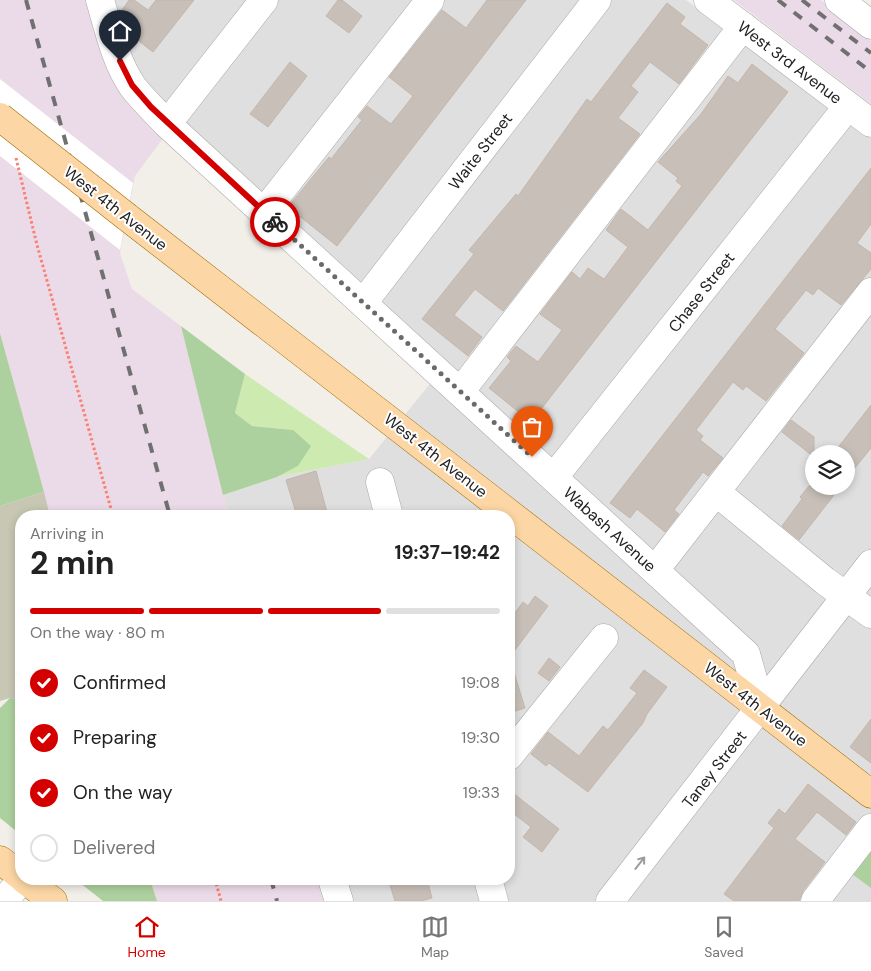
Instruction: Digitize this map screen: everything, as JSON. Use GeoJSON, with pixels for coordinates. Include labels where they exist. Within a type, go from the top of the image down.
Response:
{"type":"FeatureCollection","features":[{"type":"Feature","properties":{"kind":"main road","name":"West 4th Avenue"},"geometry":{"type":"LineString","coordinates":[[0,118],[505,510]]}},
{"type":"Feature","properties":{"kind":"main road","name":"West 4th Avenue"},"geometry":{"type":"LineString","coordinates":[[515,517],[871,794]]}},
{"type":"Feature","properties":{"kind":"main road"},"geometry":{"type":"LineString","coordinates":[[0,860],[15,872]]}},
{"type":"Feature","properties":{"kind":"main road"},"geometry":{"type":"LineString","coordinates":[[31,885],[53,901]]}},
{"type":"Feature","properties":{"kind":"street","name":"Wabash Avenue"},"geometry":{"type":"LineString","coordinates":[[100,0],[115,50],[124,71],[142,98],[167,124],[746,654],[761,708]]}},
{"type":"Feature","properties":{"kind":"street"},"geometry":{"type":"LineString","coordinates":[[167,124],[264,0]]}},
{"type":"Feature","properties":{"kind":"street"},"geometry":{"type":"LineString","coordinates":[[264,212],[430,0]]}},
{"type":"Feature","properties":{"kind":"street","name":"Waite Street"},"geometry":{"type":"LineString","coordinates":[[363,303],[596,0]]}},
{"type":"Feature","properties":{"kind":"street","name":"West 3rd Avenue"},"geometry":{"type":"LineString","coordinates":[[708,0],[871,123]]}},
{"type":"Feature","properties":{"kind":"street"},"geometry":{"type":"LineString","coordinates":[[839,0],[869,21]]}},
{"type":"Feature","properties":{"kind":"street"},"geometry":{"type":"LineString","coordinates":[[460,392],[743,26]]}},
{"type":"Feature","properties":{"kind":"street","name":"Chase Street"},"geometry":{"type":"LineString","coordinates":[[554,477],[848,106]]}},
{"type":"Feature","properties":{"kind":"street"},"geometry":{"type":"LineString","coordinates":[[655,570],[871,292]]}},
{"type":"Feature","properties":{"kind":"street"},"geometry":{"type":"LineString","coordinates":[[380,482],[387,510]]}},
{"type":"Feature","properties":{"kind":"street"},"geometry":{"type":"LineString","coordinates":[[716,492],[826,582],[871,614]]}},
{"type":"Feature","properties":{"kind":"street","name":"Taney Street"},"geometry":{"type":"LineString","coordinates":[[610,901],[871,564]]}},
{"type":"Feature","properties":{"kind":"street"},"geometry":{"type":"LineString","coordinates":[[515,749],[604,638]]}},
{"type":"Feature","properties":{"kind":"street"},"geometry":{"type":"LineString","coordinates":[[815,901],[871,828]]}},
{"type":"Feature","properties":{"kind":"street"},"geometry":{"type":"LineString","coordinates":[[4,901],[17,885]]}},
{"type":"Feature","properties":{"kind":"street"},"geometry":{"type":"LineString","coordinates":[[334,885],[338,901]]}},
{"type":"Feature","properties":{"kind":"street"},"geometry":{"type":"LineString","coordinates":[[490,885],[494,901]]}},
{"type":"Feature","properties":{"kind":"path"},"geometry":{"type":"LineString","coordinates":[[14,153],[37,245],[111,510]]}},
{"type":"Feature","properties":{"kind":"path"},"geometry":{"type":"LineString","coordinates":[[217,885],[221,901]]}},
{"type":"Feature","properties":{"kind":"shaded area"},"geometry":{"type":"Polygon","coordinates":[[[0,0],[90,0],[164,137],[135,176],[120,253],[132,289],[181,326],[227,510],[48,510],[0,333],[0,0]]]}},
{"type":"Feature","properties":{"kind":"shaded area"},"geometry":{"type":"Polygon","coordinates":[[[90,0],[686,0],[871,139],[871,901],[344,901],[339,885],[515,885],[515,510],[227,510],[223,495],[277,477],[369,459],[446,364],[158,107],[90,0]]]}},
{"type":"Feature","properties":{"kind":"shaded area"},"geometry":{"type":"Polygon","coordinates":[[[734,0],[821,0],[871,41],[871,104],[734,0]]]}},
{"type":"Feature","properties":{"kind":"shaded area"},"geometry":{"type":"Polygon","coordinates":[[[44,492],[48,510],[15,510],[15,699],[10,698],[0,701],[0,506],[44,492]]]}},
{"type":"Feature","properties":{"kind":"shaded area"},"geometry":{"type":"Polygon","coordinates":[[[152,885],[334,885],[339,901],[157,901],[152,885]]]}},
{"type":"Feature","properties":{"kind":"green space"},"geometry":{"type":"Polygon","coordinates":[[[181,326],[245,374],[235,413],[252,426],[293,430],[311,446],[298,466],[277,477],[223,495],[181,326]]]}},
{"type":"Feature","properties":{"kind":"green space"},"geometry":{"type":"Polygon","coordinates":[[[0,333],[44,492],[0,506],[0,333]]]}},
{"type":"Feature","properties":{"kind":"green space"},"geometry":{"type":"Polygon","coordinates":[[[245,374],[369,459],[277,477],[298,466],[293,430],[252,426],[235,413],[245,374]]]}},
{"type":"Feature","properties":{"kind":"green space"},"geometry":{"type":"Polygon","coordinates":[[[10,698],[15,699],[15,830],[0,818],[0,708],[10,698]]]}},
{"type":"Feature","properties":{"kind":"green space"},"geometry":{"type":"Polygon","coordinates":[[[871,841],[871,888],[848,871],[871,841]]]}},
{"type":"Feature","properties":{"kind":"green space"},"geometry":{"type":"Polygon","coordinates":[[[83,885],[152,885],[157,901],[103,901],[83,885]]]}},
{"type":"Feature","properties":{"kind":"pier"},"geometry":{"type":"Polygon","coordinates":[[[0,79],[133,183],[120,250],[0,156],[0,79]]]}},
{"type":"Feature","properties":{"kind":"building"},"geometry":{"type":"Polygon","coordinates":[[[129,0],[134,0],[148,10],[156,0],[194,0],[153,52],[135,38],[141,31],[121,18],[120,13],[129,0]]]}},
{"type":"Feature","properties":{"kind":"building"},"geometry":{"type":"Polygon","coordinates":[[[338,0],[342,0],[362,16],[349,33],[326,16],[338,0]]]}},
{"type":"Feature","properties":{"kind":"building"},"geometry":{"type":"Polygon","coordinates":[[[487,0],[526,0],[337,246],[288,207],[329,157],[331,159],[362,120],[358,117],[367,106],[391,124],[413,96],[389,77],[442,10],[466,28],[487,0]]]}},
{"type":"Feature","properties":{"kind":"building"},"geometry":{"type":"Polygon","coordinates":[[[667,3],[685,17],[680,24],[708,45],[679,84],[650,62],[631,86],[638,92],[618,118],[640,134],[503,311],[475,289],[454,315],[482,337],[468,356],[422,319],[474,254],[469,250],[516,194],[518,196],[587,99],[591,102],[667,3]]]}},
{"type":"Feature","properties":{"kind":"building"},"geometry":{"type":"Polygon","coordinates":[[[290,62],[307,76],[268,127],[250,114],[290,62]]]}},
{"type":"Feature","properties":{"kind":"building"},"geometry":{"type":"Polygon","coordinates":[[[752,64],[788,92],[531,422],[489,388],[511,361],[507,357],[516,346],[538,362],[562,330],[540,314],[572,272],[580,279],[588,268],[604,279],[628,247],[606,230],[621,209],[648,230],[682,186],[676,181],[678,178],[658,162],[701,114],[728,76],[738,83],[752,64]]]}},
{"type":"Feature","properties":{"kind":"building"},"geometry":{"type":"Polygon","coordinates":[[[871,168],[871,224],[857,243],[871,253],[871,269],[841,305],[818,288],[813,295],[806,290],[775,329],[804,353],[766,401],[746,386],[743,390],[733,382],[696,430],[703,436],[700,440],[723,458],[708,476],[703,472],[674,510],[679,514],[665,532],[637,509],[630,518],[610,503],[871,168]]]}},
{"type":"Feature","properties":{"kind":"building"},"geometry":{"type":"Polygon","coordinates":[[[871,405],[871,448],[855,468],[855,445],[840,445],[871,405]]]}},
{"type":"Feature","properties":{"kind":"building"},"geometry":{"type":"Polygon","coordinates":[[[791,420],[814,437],[814,445],[805,445],[805,450],[782,432],[791,420]]]}},
{"type":"Feature","properties":{"kind":"building"},"geometry":{"type":"Polygon","coordinates":[[[316,471],[326,510],[295,510],[286,480],[316,471]]]}},
{"type":"Feature","properties":{"kind":"building"},"geometry":{"type":"Polygon","coordinates":[[[805,491],[805,495],[834,495],[799,540],[782,526],[802,499],[800,497],[805,491]]]}},
{"type":"Feature","properties":{"kind":"building"},"geometry":{"type":"Polygon","coordinates":[[[535,596],[548,606],[515,650],[515,613],[523,602],[528,606],[535,596]]]}},
{"type":"Feature","properties":{"kind":"building"},"geometry":{"type":"Polygon","coordinates":[[[549,658],[560,667],[549,681],[538,673],[549,658]]]}},
{"type":"Feature","properties":{"kind":"building"},"geometry":{"type":"Polygon","coordinates":[[[644,670],[667,687],[647,714],[643,723],[588,792],[549,763],[546,766],[531,754],[548,732],[579,756],[603,726],[608,730],[637,693],[630,688],[644,670]]]}},
{"type":"Feature","properties":{"kind":"building"},"geometry":{"type":"Polygon","coordinates":[[[515,676],[525,708],[515,711],[515,676]]]}},
{"type":"Feature","properties":{"kind":"building"},"geometry":{"type":"Polygon","coordinates":[[[871,719],[871,763],[850,747],[871,719]]]}},
{"type":"Feature","properties":{"kind":"building"},"geometry":{"type":"Polygon","coordinates":[[[808,784],[856,822],[846,835],[817,812],[795,839],[825,862],[803,891],[799,901],[734,901],[724,894],[774,828],[768,823],[779,809],[785,814],[808,784]]]}},
{"type":"Feature","properties":{"kind":"building"},"geometry":{"type":"Polygon","coordinates":[[[515,795],[559,829],[542,852],[523,837],[531,827],[515,815],[515,795]]]}},
{"type":"Feature","properties":{"kind":"building"},"geometry":{"type":"Polygon","coordinates":[[[390,885],[429,885],[432,898],[421,901],[395,901],[390,885]]]}},
{"type":"Feature","properties":{"kind":"railway"},"geometry":{"type":"LineString","coordinates":[[26,0],[168,510]]}},
{"type":"Feature","properties":{"kind":"railway"},"geometry":{"type":"LineString","coordinates":[[778,0],[871,72]]}},
{"type":"Feature","properties":{"kind":"railway"},"geometry":{"type":"LineString","coordinates":[[802,0],[871,53]]}},
{"type":"Feature","properties":{"kind":"railway"},"geometry":{"type":"LineString","coordinates":[[273,885],[277,901]]}},
{"type":"Feature","properties":{"kind":"way so far"},"geometry":{"type":"LineString","coordinates":[[275,222],[532,457]]}},
{"type":"Feature","properties":{"kind":"route"},"geometry":{"type":"LineString","coordinates":[[120,61],[132,85],[167,124],[275,222]]}}]}
